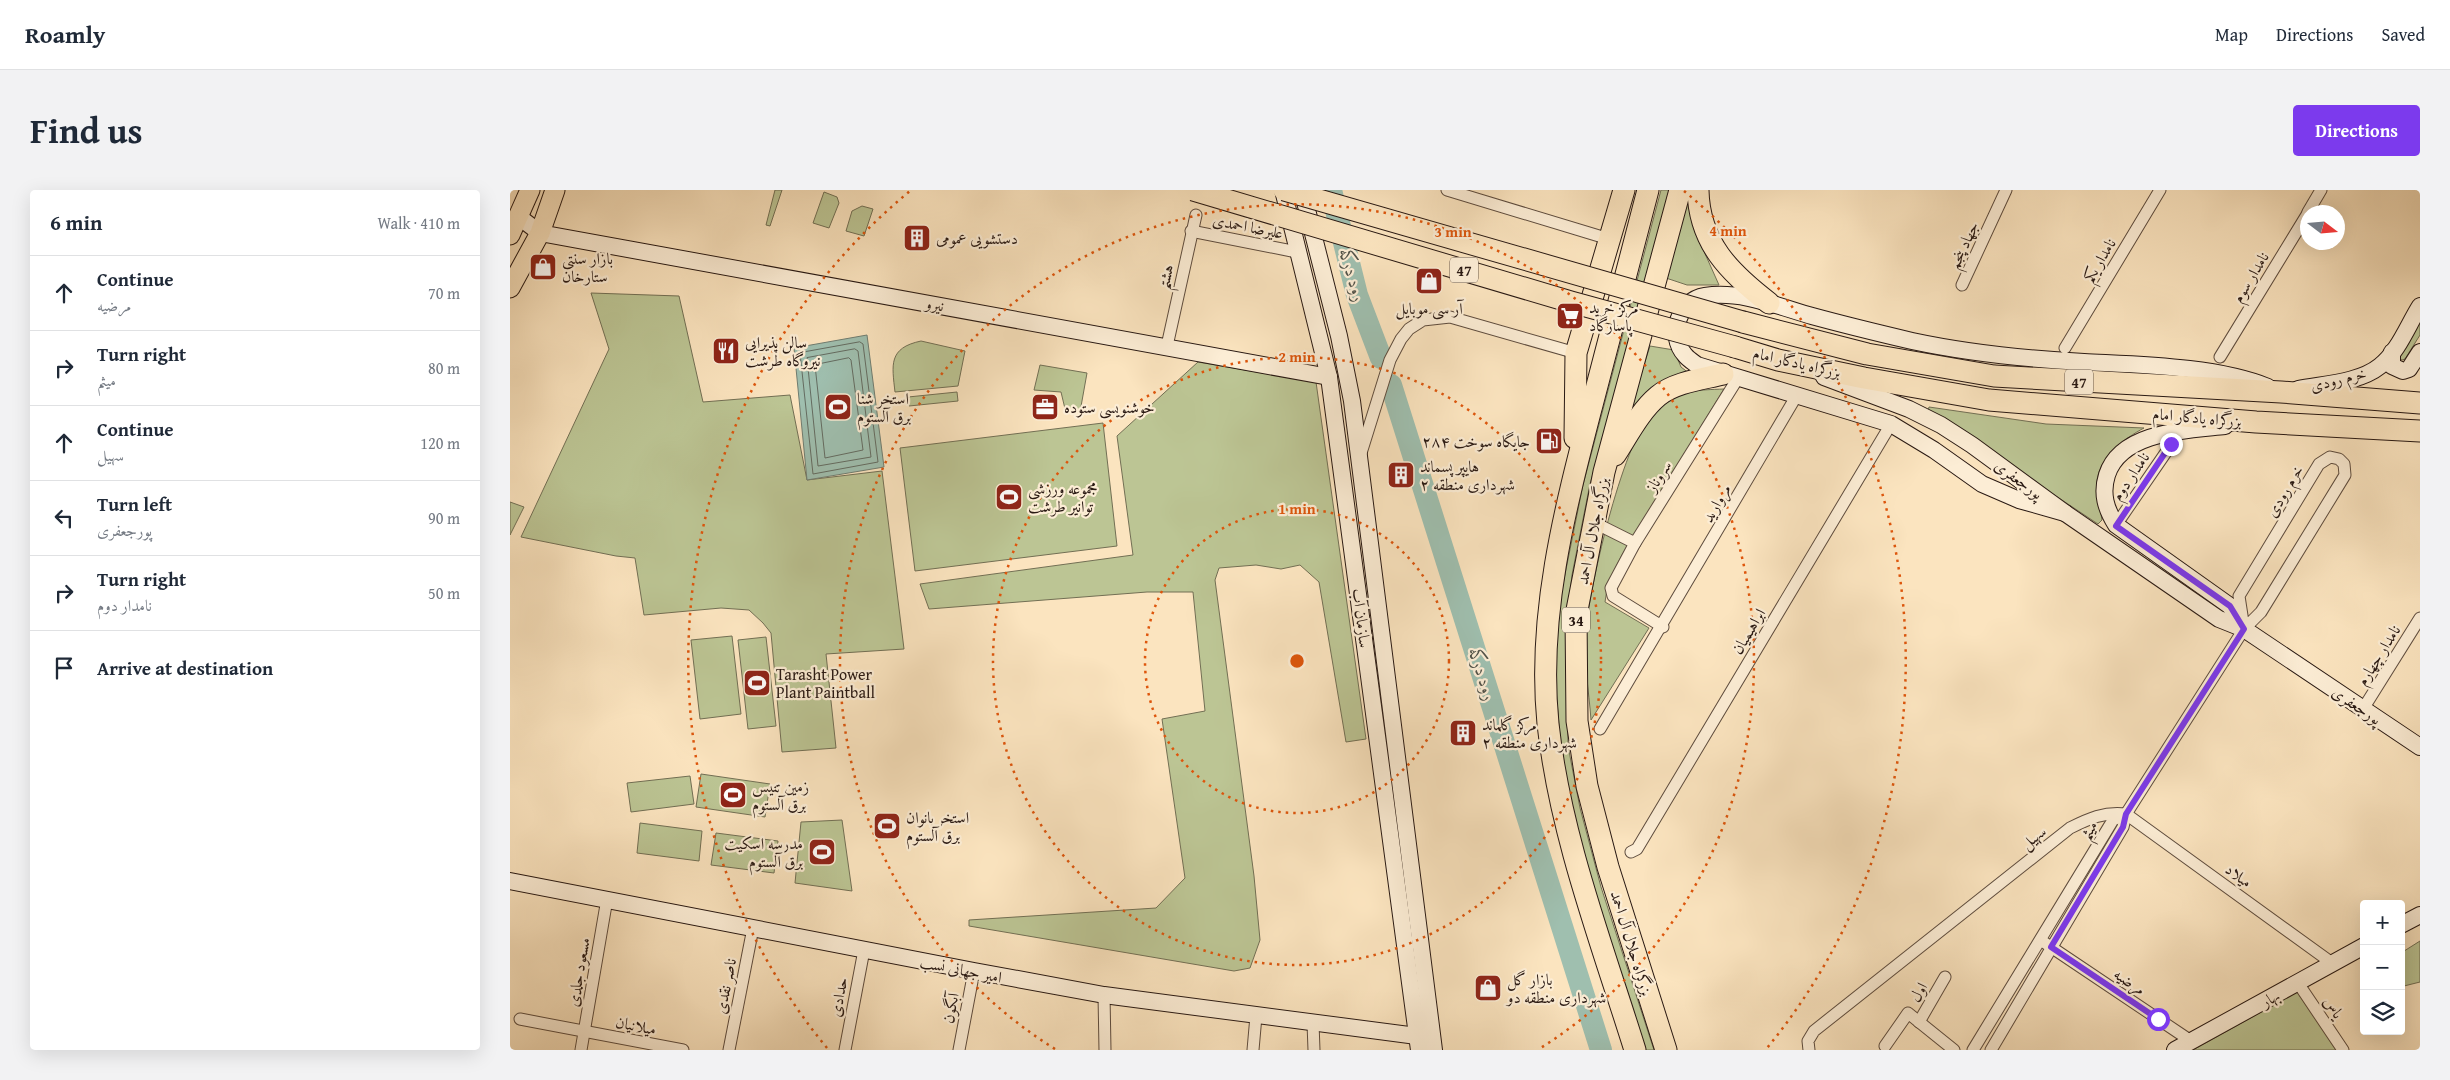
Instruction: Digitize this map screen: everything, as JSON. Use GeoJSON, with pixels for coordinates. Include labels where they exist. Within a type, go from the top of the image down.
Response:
{"type":"FeatureCollection","features":[{"type":"Feature","properties":{"kind":"highway","name":"بزرگراه یادگار امام"},"geometry":{"type":"LineString","coordinates":[[1193,190],[1561,299],[1778,360],[1900,386],[1989,400],[2256,422],[2420,431]]}},
{"type":"Feature","properties":{"kind":"highway","name":"بزرگراه یادگار امام"},"geometry":{"type":"LineString","coordinates":[[1284,190],[1743,322],[1883,358],[1994,376],[2282,392],[2420,403]]}},
{"type":"Feature","properties":{"kind":"highway","name":"بزرگراه جلال آل احمد"},"geometry":{"type":"LineString","coordinates":[[1634,1050],[1581,875],[1559,792],[1548,724],[1545,640],[1556,557],[1575,471],[1648,190]]}},
{"type":"Feature","properties":{"kind":"highway","name":"بزرگراه جلال آل احمد"},"geometry":{"type":"LineString","coordinates":[[1666,1050],[1608,867],[1587,786],[1577,721],[1576,615],[1604,472],[1680,190]]}},
{"type":"Feature","properties":{"kind":"highway"},"geometry":{"type":"LineString","coordinates":[[1698,190],[1701,219],[1716,251],[1733,274],[1769,303]]}},
{"type":"Feature","properties":{"kind":"highway"},"geometry":{"type":"LineString","coordinates":[[1575,471],[1576,353],[1609,239],[1619,192]]}},
{"type":"Feature","properties":{"kind":"highway"},"geometry":{"type":"LineString","coordinates":[[1604,472],[1644,410],[1659,395],[1688,382],[1731,376]]}},
{"type":"Feature","properties":{"kind":"main road"},"geometry":{"type":"LineString","coordinates":[[510,235],[515,214],[530,190]]}},
{"type":"Feature","properties":{"kind":"main road"},"geometry":{"type":"LineString","coordinates":[[510,288],[540,233],[555,190]]}},
{"type":"Feature","properties":{"kind":"street","name":"سازمان آب"},"geometry":{"type":"LineString","coordinates":[[1284,190],[1329,377],[1425,1043]]}},
{"type":"Feature","properties":{"kind":"street","name":"سازمان آب"},"geometry":{"type":"LineString","coordinates":[[1302,190],[1347,370],[1425,1043]]}},
{"type":"Feature","properties":{"kind":"street"},"geometry":{"type":"LineString","coordinates":[[1448,190],[1609,239]]}},
{"type":"Feature","properties":{"kind":"street","name":"جهاد پنجم"},"geometry":{"type":"LineString","coordinates":[[1962,285],[2006,190]]}},
{"type":"Feature","properties":{"kind":"street","name":"نامدار یکم"},"geometry":{"type":"LineString","coordinates":[[2065,348],[2160,190]]}},
{"type":"Feature","properties":{"kind":"street","name":"نامدار سوم"},"geometry":{"type":"LineString","coordinates":[[2313,205],[2321,190]]}},
{"type":"Feature","properties":{"kind":"street"},"geometry":{"type":"LineString","coordinates":[[515,214],[540,233]]}},
{"type":"Feature","properties":{"kind":"street","name":"هشتم"},"geometry":{"type":"LineString","coordinates":[[1167,346],[1196,215]]}},
{"type":"Feature","properties":{"kind":"street","name":"نامدار سوم"},"geometry":{"type":"LineString","coordinates":[[2220,357],[2300,226]]}},
{"type":"Feature","properties":{"kind":"street","name":"علیرضا احمدی"},"geometry":{"type":"LineString","coordinates":[[1191,232],[1299,257]]}},
{"type":"Feature","properties":{"kind":"street","name":"نیرو"},"geometry":{"type":"LineString","coordinates":[[540,233],[1329,377]]}},
{"type":"Feature","properties":{"kind":"street"},"geometry":{"type":"LineString","coordinates":[[1299,257],[1319,263]]}},
{"type":"Feature","properties":{"kind":"street"},"geometry":{"type":"LineString","coordinates":[[2065,513],[2019,500],[1982,484],[1934,450],[1891,424],[1697,364],[1684,355],[1679,342],[1676,327],[1682,311],[1693,300],[1714,295],[1736,296],[1915,342],[2025,358],[2153,365],[2246,379],[2282,392]]}},
{"type":"Feature","properties":{"kind":"street","name":"خرم رودی"},"geometry":{"type":"LineString","coordinates":[[2282,392],[2370,373],[2380,366],[2392,352],[2420,306]]}},
{"type":"Feature","properties":{"kind":"street"},"geometry":{"type":"LineString","coordinates":[[1358,459],[1379,399],[1390,360],[1401,339],[1409,329],[1423,320],[1450,318],[1576,353]]}},
{"type":"Feature","properties":{"kind":"street"},"geometry":{"type":"LineString","coordinates":[[2392,352],[2392,366],[2403,371],[2409,369],[2420,352]]}},
{"type":"Feature","properties":{"kind":"street"},"geometry":{"type":"LineString","coordinates":[[2420,352],[2418,368],[2420,375]]}},
{"type":"Feature","properties":{"kind":"street","name":"پورجعفری"},"geometry":{"type":"LineString","coordinates":[[1778,360],[1909,409],[1941,425],[2219,619],[2244,629],[2420,747]]}},
{"type":"Feature","properties":{"kind":"street","name":"سروناز"},"geometry":{"type":"LineString","coordinates":[[1662,627],[1610,593],[1635,543],[1731,376]]}},
{"type":"Feature","properties":{"kind":"street","name":"مروارید"},"geometry":{"type":"LineString","coordinates":[[1600,729],[1662,627],[1797,395]]}},
{"type":"Feature","properties":{"kind":"street","name":"پورجعفری"},"geometry":{"type":"LineString","coordinates":[[2244,629],[2230,606],[2116,526],[2106,507],[2104,492],[2106,479],[2114,462],[2129,446],[2159,435],[2256,422]]}},
{"type":"Feature","properties":{"kind":"street","name":"ابراهیمیان"},"geometry":{"type":"LineString","coordinates":[[1631,852],[1637,849],[1891,424]]}},
{"type":"Feature","properties":{"kind":"street","name":"نامدار دوم"},"geometry":{"type":"LineString","coordinates":[[2116,526],[2171,444]]}},
{"type":"Feature","properties":{"kind":"street","name":"خرم‌ رودی"},"geometry":{"type":"LineString","coordinates":[[2330,457],[2339,459],[2344,464],[2346,475],[2260,612],[2244,629],[2239,596],[2319,464],[2330,457]]}},
{"type":"Feature","properties":{"kind":"street"},"geometry":{"type":"LineString","coordinates":[[1593,522],[1635,543]]}},
{"type":"Feature","properties":{"kind":"street","name":"نامدار چهارم"},"geometry":{"type":"LineString","coordinates":[[2363,709],[2420,618]]}},
{"type":"Feature","properties":{"kind":"street"},"geometry":{"type":"LineString","coordinates":[[2126,814],[2244,629]]}},
{"type":"Feature","properties":{"kind":"street","name":"سهیل"},"geometry":{"type":"LineString","coordinates":[[1809,1050],[1808,1042],[1814,1031],[2070,828],[2113,812],[2126,814]]}},
{"type":"Feature","properties":{"kind":"street","name":"میثم"},"geometry":{"type":"LineString","coordinates":[[1973,1050],[2113,820],[2126,814]]}},
{"type":"Feature","properties":{"kind":"street","name":"میثم"},"geometry":{"type":"LineString","coordinates":[[1991,1050],[2123,827],[2126,814]]}},
{"type":"Feature","properties":{"kind":"street","name":"میلاد"},"geometry":{"type":"LineString","coordinates":[[2126,814],[2332,963]]}},
{"type":"Feature","properties":{"kind":"street","name":"امیر جهانی نسب"},"geometry":{"type":"LineString","coordinates":[[510,881],[1104,995],[1313,1023],[1425,1043]]}},
{"type":"Feature","properties":{"kind":"street","name":"مسعود جلدی"},"geometry":{"type":"LineString","coordinates":[[581,1050],[607,899]]}},
{"type":"Feature","properties":{"kind":"street"},"geometry":{"type":"LineString","coordinates":[[2405,924],[2420,915]]}},
{"type":"Feature","properties":{"kind":"street","name":"ناصر نقدی"},"geometry":{"type":"LineString","coordinates":[[729,1050],[753,928]]}},
{"type":"Feature","properties":{"kind":"street","name":"مرضیه"},"geometry":{"type":"LineString","coordinates":[[2041,940],[2191,1042]]}},
{"type":"Feature","properties":{"kind":"street","name":"بهار"},"geometry":{"type":"LineString","coordinates":[[2175,1050],[2360,948]]}},
{"type":"Feature","properties":{"kind":"street","name":"حدادی"},"geometry":{"type":"LineString","coordinates":[[845,1050],[864,950]]}},
{"type":"Feature","properties":{"kind":"street","name":"آبگون"},"geometry":{"type":"LineString","coordinates":[[958,1050],[974,971]]}},
{"type":"Feature","properties":{"kind":"street","name":"اول"},"geometry":{"type":"LineString","coordinates":[[1919,1022],[1945,978]]}},
{"type":"Feature","properties":{"kind":"street","name":"یاس"},"geometry":{"type":"LineString","coordinates":[[2298,983],[2343,1050]]}},
{"type":"Feature","properties":{"kind":"street"},"geometry":{"type":"LineString","coordinates":[[1104,995],[1105,1050]]}},
{"type":"Feature","properties":{"kind":"street"},"geometry":{"type":"LineString","coordinates":[[1885,1046],[1908,1013],[1954,1050]]}},
{"type":"Feature","properties":{"kind":"street"},"geometry":{"type":"LineString","coordinates":[[1253,1050],[1256,1016]]}},
{"type":"Feature","properties":{"kind":"street","name":"میلانیان"},"geometry":{"type":"LineString","coordinates":[[520,1019],[682,1050]]}},
{"type":"Feature","properties":{"kind":"street"},"geometry":{"type":"LineString","coordinates":[[1313,1023],[1314,1050]]}},
{"type":"Feature","properties":{"kind":"green space"},"geometry":{"type":"Polygon","coordinates":[[[775,190],[782,190],[770,226],[766,225],[775,190]]]}},
{"type":"Feature","properties":{"kind":"green space"},"geometry":{"type":"Polygon","coordinates":[[[1661,190],[1671,190],[1590,484],[1572,575],[1566,628],[1568,746],[1580,808],[1601,887],[1654,1050],[1644,1050],[1578,840],[1564,785],[1555,677],[1558,609],[1583,485],[1661,190]]]}},
{"type":"Feature","properties":{"kind":"green space"},"geometry":{"type":"Polygon","coordinates":[[[1690,190],[1694,229],[1719,285],[1687,285],[1666,278],[1690,190]]]}},
{"type":"Feature","properties":{"kind":"green space"},"geometry":{"type":"Polygon","coordinates":[[[824,192],[837,197],[839,203],[829,228],[813,223],[824,192]]]}},
{"type":"Feature","properties":{"kind":"green space"},"geometry":{"type":"Polygon","coordinates":[[[862,206],[873,209],[864,236],[846,231],[852,211],[862,206]]]}},
{"type":"Feature","properties":{"kind":"green space"},"geometry":{"type":"Polygon","coordinates":[[[591,293],[679,296],[703,402],[790,395],[807,480],[882,471],[904,649],[826,654],[836,748],[782,752],[771,633],[749,610],[721,608],[644,615],[635,558],[521,537],[609,349],[591,293]]]}},
{"type":"Feature","properties":{"kind":"green space"},"geometry":{"type":"Polygon","coordinates":[[[2420,311],[2420,335],[2405,359],[2402,360],[2399,358],[2420,311]]]}},
{"type":"Feature","properties":{"kind":"green space"},"geometry":{"type":"Polygon","coordinates":[[[921,341],[965,351],[958,386],[895,392],[893,366],[897,353],[910,344],[921,341]]]}},
{"type":"Feature","properties":{"kind":"green space"},"geometry":{"type":"Polygon","coordinates":[[[1650,346],[1674,350],[1681,367],[1694,377],[1624,428],[1650,346]]]}},
{"type":"Feature","properties":{"kind":"green space"},"geometry":{"type":"Polygon","coordinates":[[[1198,362],[1316,382],[1366,739],[1346,742],[1319,582],[1300,565],[1281,569],[1256,565],[1219,568],[1215,580],[1254,876],[1260,940],[1250,968],[1234,971],[969,926],[969,920],[1156,908],[1185,878],[1162,719],[1205,711],[1193,592],[1147,592],[929,609],[920,584],[1133,555],[1117,436],[1198,362]]]}},
{"type":"Feature","properties":{"kind":"green space"},"geometry":{"type":"Polygon","coordinates":[[[1040,365],[1087,373],[1080,412],[1066,413],[1061,392],[1034,390],[1040,365]]]}},
{"type":"Feature","properties":{"kind":"green space"},"geometry":{"type":"Polygon","coordinates":[[[1724,389],[1622,555],[1608,583],[1605,602],[1649,628],[1591,720],[1585,652],[1589,608],[1610,512],[1632,448],[1644,423],[1656,407],[1664,401],[1688,392],[1724,389]]]}},
{"type":"Feature","properties":{"kind":"green space"},"geometry":{"type":"Polygon","coordinates":[[[957,392],[958,401],[909,406],[908,397],[957,392]]]}},
{"type":"Feature","properties":{"kind":"green space"},"geometry":{"type":"Polygon","coordinates":[[[1929,407],[2046,424],[2144,428],[2129,437],[2115,449],[2108,456],[2099,472],[2097,490],[2102,520],[2098,524],[1928,411],[1929,407]]]}},
{"type":"Feature","properties":{"kind":"green space","name":"مجموعه ورزشی توانیر طرشت"},"geometry":{"type":"Polygon","coordinates":[[[1103,423],[1117,546],[915,571],[900,448],[1103,423]]]}},
{"type":"Feature","properties":{"kind":"green space"},"geometry":{"type":"Polygon","coordinates":[[[510,502],[524,507],[510,535],[510,502]]]}},
{"type":"Feature","properties":{"kind":"green space"},"geometry":{"type":"Polygon","coordinates":[[[732,636],[741,714],[700,719],[691,640],[732,636]]]}},
{"type":"Feature","properties":{"kind":"green space","name":"Tarasht Power Plant Paintball"},"geometry":{"type":"Polygon","coordinates":[[[766,637],[776,726],[748,729],[738,640],[766,637]]]}},
{"type":"Feature","properties":{"kind":"green space","name":"زمین تنیس برق آلستوم"},"geometry":{"type":"Polygon","coordinates":[[[701,774],[770,784],[765,817],[696,807],[701,774]]]}},
{"type":"Feature","properties":{"kind":"green space"},"geometry":{"type":"Polygon","coordinates":[[[690,776],[694,804],[631,812],[627,783],[690,776]]]}},
{"type":"Feature","properties":{"kind":"green space","name":"مدرسه اسکیت برق آلستوم"},"geometry":{"type":"Polygon","coordinates":[[[842,820],[852,891],[795,883],[801,822],[842,820]]]}},
{"type":"Feature","properties":{"kind":"green space"},"geometry":{"type":"Polygon","coordinates":[[[640,823],[702,831],[699,861],[637,853],[640,823]]]}},
{"type":"Feature","properties":{"kind":"green space","name":"زمین تنیس برق آلستوم"},"geometry":{"type":"Polygon","coordinates":[[[716,833],[778,841],[774,873],[711,865],[716,833]]]}},
{"type":"Feature","properties":{"kind":"green space"},"geometry":{"type":"Polygon","coordinates":[[[2420,941],[2420,982],[2405,986],[2405,950],[2420,941]]]}},
{"type":"Feature","properties":{"kind":"green space"},"geometry":{"type":"Polygon","coordinates":[[[2297,992],[2337,1050],[2193,1050],[2297,992]]]}},
{"type":"Feature","properties":{"kind":"water","name":"استخر شنا برق آلستوم"},"geometry":{"type":"Polygon","coordinates":[[[867,335],[884,467],[807,480],[794,348],[867,335]]]}},
{"type":"Feature","properties":{"kind":"waterway","name":"رود درکه"},"geometry":{"type":"LineString","coordinates":[[1331,190],[1357,295],[1381,358]]}},
{"type":"Feature","properties":{"kind":"waterway","name":"رود درکه"},"geometry":{"type":"LineString","coordinates":[[1391,385],[1601,1050]]}},
{"type":"Feature","properties":{"kind":"place","name":"دستشویی عمومی"},"geometry":{"type":"Point","coordinates":[917,238]}},
{"type":"Feature","properties":{"kind":"place","name":"بازار سنتی ستارخان"},"geometry":{"type":"Point","coordinates":[543,267]}},
{"type":"Feature","properties":{"kind":"place","name":"آر سی موبایل"},"geometry":{"type":"Point","coordinates":[1429,281]}},
{"type":"Feature","properties":{"kind":"place","name":"مرکز خرید پاسارگاد"},"geometry":{"type":"Point","coordinates":[1570,316]}},
{"type":"Feature","properties":{"kind":"place","name":"سالن پذیرایی نیروگاه طرشت"},"geometry":{"type":"Point","coordinates":[726,351]}},
{"type":"Feature","properties":{"kind":"place","name":"استخر شنا برق آلستوم"},"geometry":{"type":"Point","coordinates":[838,407]}},
{"type":"Feature","properties":{"kind":"place","name":"خوشنویسی ستوده"},"geometry":{"type":"Point","coordinates":[1045,407]}},
{"type":"Feature","properties":{"kind":"place","name":"جایگاه سوخت ۲۸۴"},"geometry":{"type":"Point","coordinates":[1549,441]}},
{"type":"Feature","properties":{"kind":"place","name":"هایپر پسماند شهرداری منطقه ۲"},"geometry":{"type":"Point","coordinates":[1401,475]}},
{"type":"Feature","properties":{"kind":"place","name":"مجموعه ورزشی توانیر طرشت"},"geometry":{"type":"Point","coordinates":[1009,497]}},
{"type":"Feature","properties":{"kind":"place","name":"Tarasht Power Plant Paintball"},"geometry":{"type":"Point","coordinates":[757,683]}},
{"type":"Feature","properties":{"kind":"place","name":"مرکز گلماند شهرداری منطقه ۲"},"geometry":{"type":"Point","coordinates":[1463,733]}},
{"type":"Feature","properties":{"kind":"place","name":"زمین تنیس برق آلستوم"},"geometry":{"type":"Point","coordinates":[733,795]}},
{"type":"Feature","properties":{"kind":"place","name":"استخر بانوان برق آلستوم"},"geometry":{"type":"Point","coordinates":[887,826]}},
{"type":"Feature","properties":{"kind":"place","name":"مدرسه اسکیت برق آلستوم"},"geometry":{"type":"Point","coordinates":[822,852]}},
{"type":"Feature","properties":{"kind":"place","name":"بازار گل شهرداری منطقه دو"},"geometry":{"type":"Point","coordinates":[1488,988]}},
{"type":"Feature","properties":{"kind":"route"},"geometry":{"type":"LineString","coordinates":[[2158,1019],[2051,947],[2123,827],[2126,814],[2244,629],[2230,606],[2116,526],[2171,444]]}}]}
